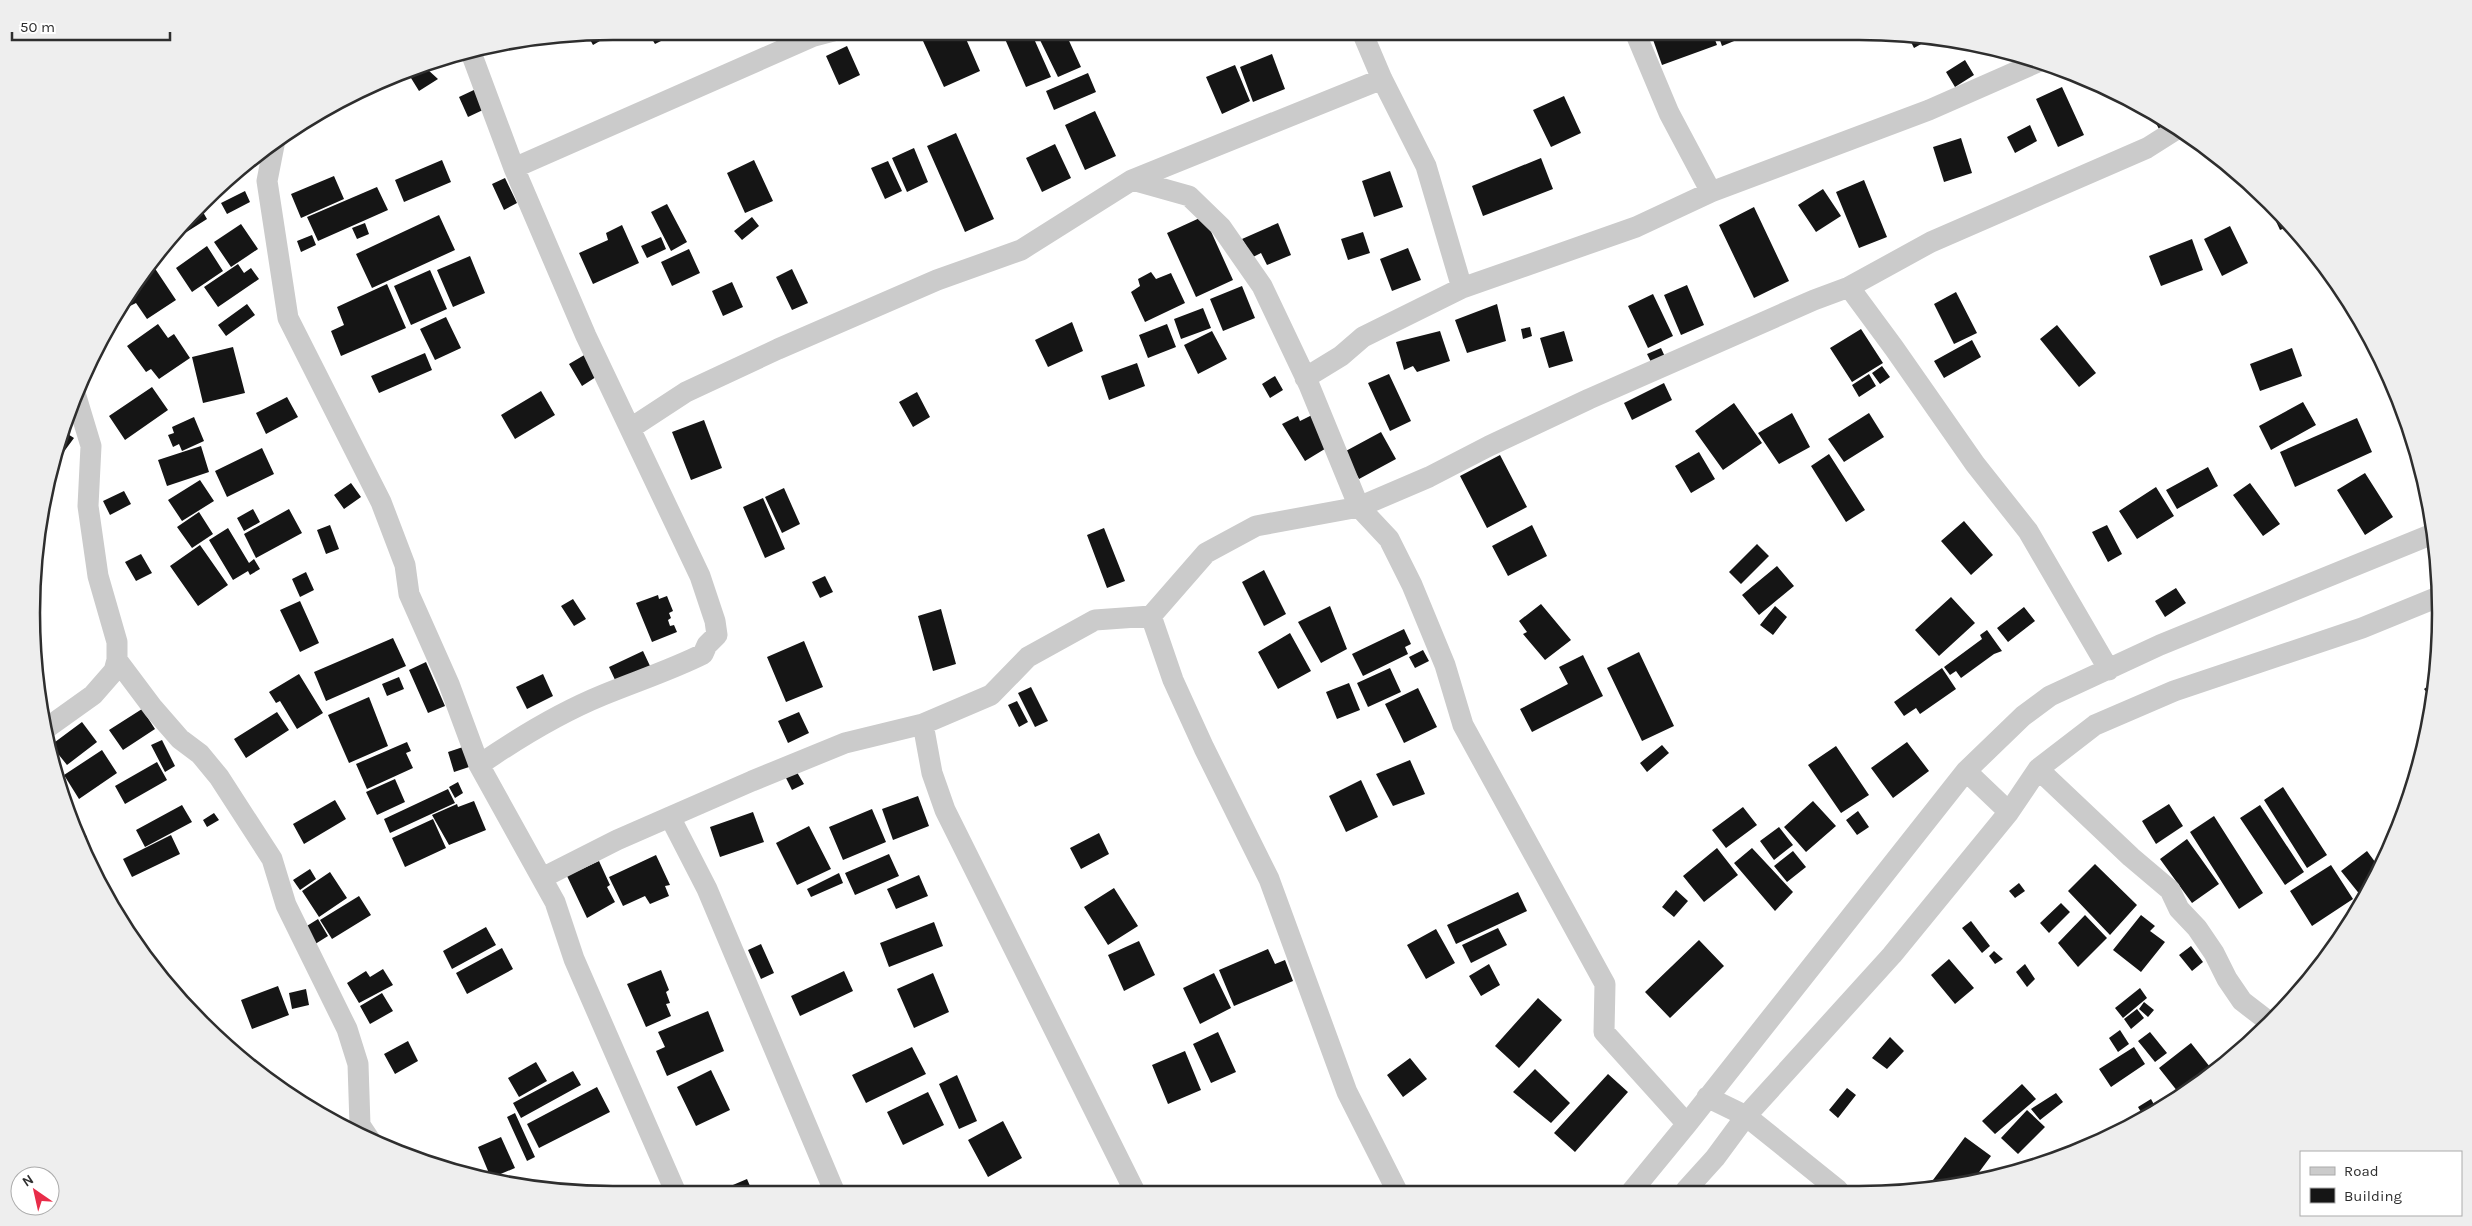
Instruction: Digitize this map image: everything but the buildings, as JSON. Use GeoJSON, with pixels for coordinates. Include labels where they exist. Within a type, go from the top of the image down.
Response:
{"type":"FeatureCollection","features":[{"type":"Feature","properties":{"kind":"street"},"geometry":{"type":"LineString","coordinates":[[514,168],[805,40]]}},
{"type":"Feature","properties":{"kind":"street"},"geometry":{"type":"LineString","coordinates":[[1365,40],[1382,79],[1426,166],[1462,288]]}},
{"type":"Feature","properties":{"kind":"street"},"geometry":{"type":"LineString","coordinates":[[1638,40],[1669,113],[1711,192]]}},
{"type":"Feature","properties":{"kind":"street"},"geometry":{"type":"LineString","coordinates":[[473,58],[514,168],[586,336],[700,576],[715,621],[717,635],[707,645],[703,654],[680,666],[602,696],[526,732],[479,765]]}},
{"type":"Feature","properties":{"kind":"street"},"geometry":{"type":"LineString","coordinates":[[1305,378],[1341,356],[1363,337],[1462,288],[1636,227],[1711,192],[1929,110],[2029,66]]}},
{"type":"Feature","properties":{"kind":"street"},"geometry":{"type":"LineString","coordinates":[[631,428],[686,392],[778,349],[937,280],[1021,250],[1132,180],[1382,79]]}},
{"type":"Feature","properties":{"kind":"street"},"geometry":{"type":"LineString","coordinates":[[542,878],[616,840],[845,743],[923,724],[991,695],[1028,657],[1095,620],[1151,616],[1206,553],[1256,526],[1359,507],[1429,477],[1489,446],[1589,399],[1814,300],[1849,287],[1931,242],[2147,148],[2171,133]]}},
{"type":"Feature","properties":{"kind":"street"},"geometry":{"type":"LineString","coordinates":[[273,152],[268,181],[288,318],[380,502],[405,565],[409,594],[449,684],[479,765],[555,902],[574,959],[673,1186]]}},
{"type":"Feature","properties":{"kind":"street"},"geometry":{"type":"LineString","coordinates":[[1132,180],[1189,196],[1221,227],[1262,286],[1305,378],[1359,507],[1389,539],[1412,585],[1445,665],[1463,725],[1605,984],[1604,1032],[1687,1124]]}},
{"type":"Feature","properties":{"kind":"street"},"geometry":{"type":"LineString","coordinates":[[1849,287],[1975,464],[2028,531],[2109,670]]}},
{"type":"Feature","properties":{"kind":"street"},"geometry":{"type":"LineString","coordinates":[[51,725],[93,695],[114,671],[117,660],[117,642],[98,576],[88,506],[91,446],[79,406]]}},
{"type":"Feature","properties":{"kind":"street"},"geometry":{"type":"LineString","coordinates":[[1636,1186],[1966,771],[2022,716],[2050,696],[2160,645],[2427,536]]}},
{"type":"Feature","properties":{"kind":"street"},"geometry":{"type":"LineString","coordinates":[[1689,1186],[1746,1116],[1892,955],[2009,812],[2038,768],[2095,725],[2174,691],[2362,628],[2432,600]]}},
{"type":"Feature","properties":{"kind":"street"},"geometry":{"type":"LineString","coordinates":[[1151,616],[1174,680],[1204,748],[1269,879],[1347,1092],[1394,1186]]}},
{"type":"Feature","properties":{"kind":"street"},"geometry":{"type":"LineString","coordinates":[[117,660],[153,708],[180,739],[200,754],[219,777],[272,859],[286,905],[346,1029],[358,1064],[360,1125],[362,1128]]}},
{"type":"Feature","properties":{"kind":"street"},"geometry":{"type":"LineString","coordinates":[[923,724],[932,773],[945,810],[1132,1186]]}},
{"type":"Feature","properties":{"kind":"street"},"geometry":{"type":"LineString","coordinates":[[2038,768],[2131,857],[2170,890],[2179,909],[2197,928],[2214,953],[2227,979],[2242,1002],[2264,1018]]}},
{"type":"Feature","properties":{"kind":"street"},"geometry":{"type":"LineString","coordinates":[[1966,771],[2009,812]]}},
{"type":"Feature","properties":{"kind":"street"},"geometry":{"type":"LineString","coordinates":[[670,817],[707,889],[832,1186]]}},
{"type":"Feature","properties":{"kind":"street"},"geometry":{"type":"LineString","coordinates":[[1707,1097],[1746,1116],[1833,1186]]}}]}
